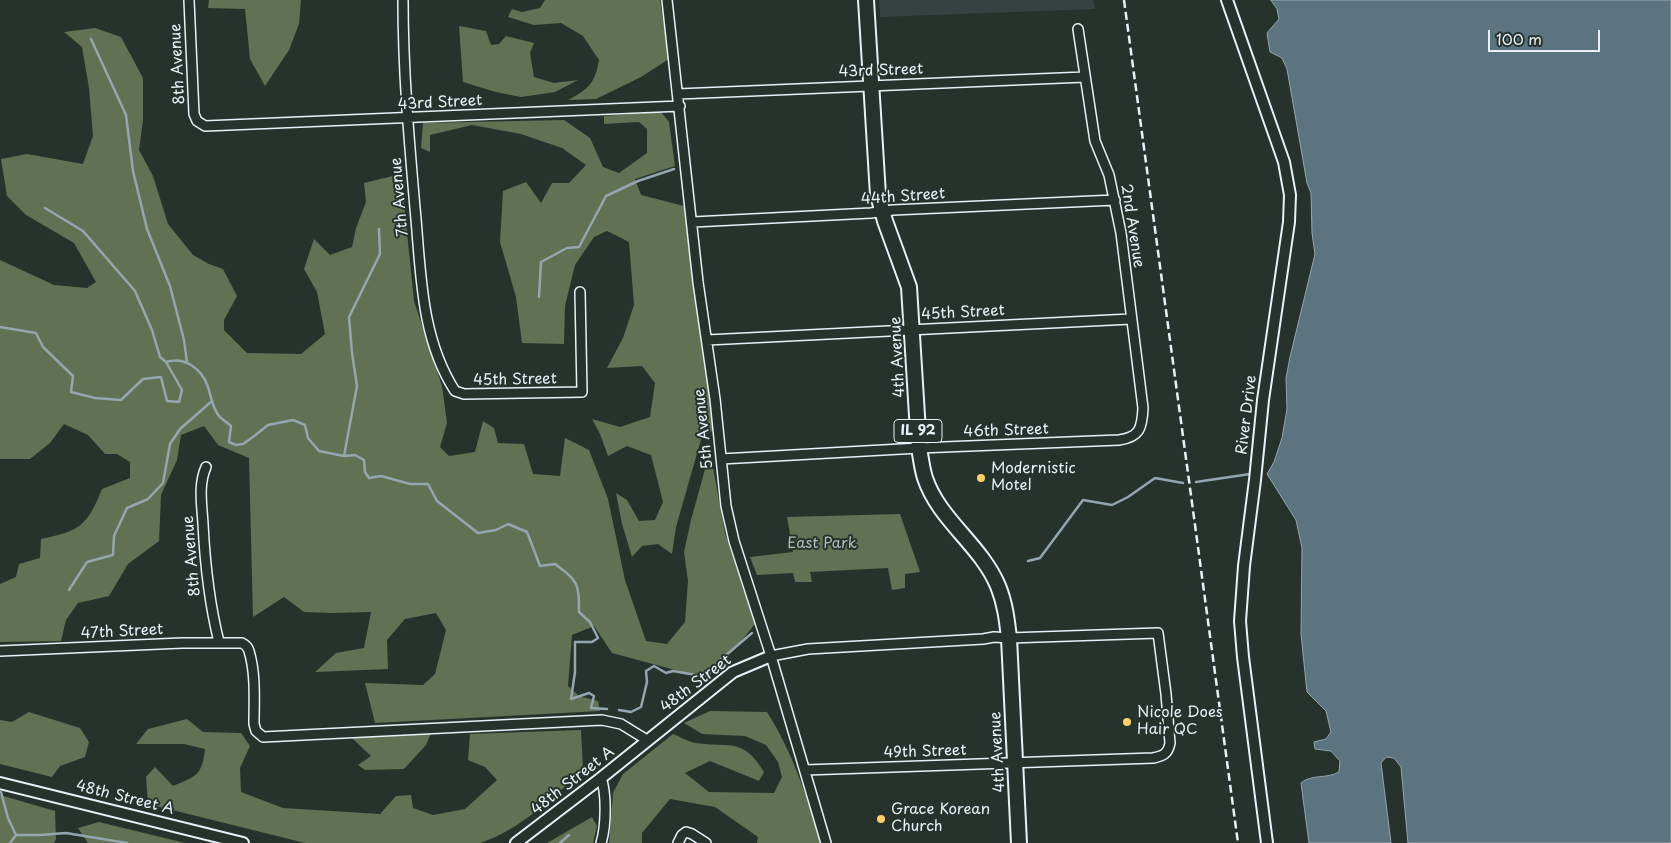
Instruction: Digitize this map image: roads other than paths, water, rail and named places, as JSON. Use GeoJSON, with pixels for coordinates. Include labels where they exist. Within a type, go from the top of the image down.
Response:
{"type":"FeatureCollection","features":[{"type":"Feature","properties":{"kind":"main road","name":"4th Avenue"},"geometry":{"type":"LineString","coordinates":[[866,0],[878,195],[909,287],[919,448],[925,479],[935,500],[985,563],[998,585],[1004,605],[1009,638],[1019,843]]}},
{"type":"Feature","properties":{"kind":"street","name":"8th Avenue"},"geometry":{"type":"LineString","coordinates":[[189,0],[194,114],[197,122],[201,124]]}},
{"type":"Feature","properties":{"kind":"street","name":"7th Avenue"},"geometry":{"type":"LineString","coordinates":[[404,0],[407,118],[422,285],[427,322],[435,347],[452,386]]}},
{"type":"Feature","properties":{"kind":"street","name":"5th Avenue"},"geometry":{"type":"LineString","coordinates":[[667,0],[693,222],[698,282],[715,399],[729,524],[826,843]]}},
{"type":"Feature","properties":{"kind":"street","name":"River Drive"},"geometry":{"type":"LineString","coordinates":[[1227,0],[1284,162],[1290,194],[1289,222],[1263,400],[1241,599],[1243,656],[1267,843]]}},
{"type":"Feature","properties":{"kind":"street","name":"2nd Avenue"},"geometry":{"type":"LineString","coordinates":[[1078,29],[1095,141],[1109,175],[1121,233],[1143,408],[1138,431]]}},
{"type":"Feature","properties":{"kind":"street","name":"43rd Street"},"geometry":{"type":"LineString","coordinates":[[678,94],[1085,77]]}},
{"type":"Feature","properties":{"kind":"street","name":"43rd Street"},"geometry":{"type":"LineString","coordinates":[[201,124],[213,127],[680,106]]}},
{"type":"Feature","properties":{"kind":"street","name":"44th Street"},"geometry":{"type":"LineString","coordinates":[[693,222],[1115,200]]}},
{"type":"Feature","properties":{"kind":"street","name":"45th Street"},"geometry":{"type":"LineString","coordinates":[[452,386],[458,394],[582,392],[580,292]]}},
{"type":"Feature","properties":{"kind":"street","name":"45th Street"},"geometry":{"type":"LineString","coordinates":[[707,340],[1131,319]]}},
{"type":"Feature","properties":{"kind":"street","name":"46th Street"},"geometry":{"type":"LineString","coordinates":[[721,459],[919,448],[1119,440],[1130,439],[1138,431]]}},
{"type":"Feature","properties":{"kind":"street","name":"8th Avenue"},"geometry":{"type":"LineString","coordinates":[[206,467],[202,476],[201,495],[206,575],[212,614],[219,642]]}},
{"type":"Feature","properties":{"kind":"street","name":"48th Street"},"geometry":{"type":"LineString","coordinates":[[647,740],[733,672],[770,656],[808,649],[984,640],[994,637],[1158,632],[1170,735],[1168,750],[1165,754]]}},
{"type":"Feature","properties":{"kind":"street","name":"47th Street"},"geometry":{"type":"LineString","coordinates":[[0,651],[219,642],[242,643],[245,644],[249,651],[254,724],[260,736],[270,738],[602,720],[621,724],[647,740]]}},
{"type":"Feature","properties":{"kind":"street","name":"48th Street A"},"geometry":{"type":"LineString","coordinates":[[516,843],[647,740]]}},
{"type":"Feature","properties":{"kind":"street","name":"49th Street"},"geometry":{"type":"LineString","coordinates":[[805,770],[1153,758],[1165,754]]}},
{"type":"Feature","properties":{"kind":"street"},"geometry":{"type":"LineString","coordinates":[[601,778],[605,806],[601,843]]}},
{"type":"Feature","properties":{"kind":"street","name":"48th Street A"},"geometry":{"type":"LineString","coordinates":[[0,783],[243,843]]}},
{"type":"Feature","properties":{"kind":"street"},"geometry":{"type":"LineString","coordinates":[[678,843],[686,832],[706,843]]}},
{"type":"Feature","properties":{"kind":"water"},"geometry":{"type":"Polygon","coordinates":[[[1271,0],[1671,0],[1671,843],[1408,843],[1401,767],[1394,758],[1386,757],[1381,763],[1391,843],[1309,843],[1301,783],[1309,778],[1339,772],[1340,761],[1331,751],[1315,749],[1314,742],[1326,739],[1331,732],[1326,711],[1307,692],[1301,634],[1302,548],[1296,520],[1267,474],[1274,462],[1282,438],[1287,409],[1286,378],[1315,254],[1312,233],[1311,193],[1307,183],[1287,69],[1282,58],[1270,52],[1267,33],[1279,19],[1277,9],[1271,0]]]}},
{"type":"Feature","properties":{"kind":"waterway"},"geometry":{"type":"LineString","coordinates":[[91,39],[126,115],[133,171],[147,229],[170,286],[184,340],[187,362]]}},
{"type":"Feature","properties":{"kind":"waterway"},"geometry":{"type":"LineString","coordinates":[[539,297],[541,262],[567,248],[579,247],[606,196],[638,181],[674,169]]}},
{"type":"Feature","properties":{"kind":"waterway"},"geometry":{"type":"LineString","coordinates":[[45,208],[83,231],[135,291],[152,330],[160,357],[166,362]]}},
{"type":"Feature","properties":{"kind":"waterway"},"geometry":{"type":"LineString","coordinates":[[344,456],[357,386],[349,317],[380,254],[379,229]]}},
{"type":"Feature","properties":{"kind":"waterway"},"geometry":{"type":"LineString","coordinates":[[0,327],[36,333],[43,347],[73,376],[71,392],[95,398],[121,400],[143,379],[161,377],[167,401],[179,402],[182,390],[166,362],[180,361],[192,366],[202,375],[215,410],[231,426],[229,442],[236,445],[243,444],[268,425],[293,420],[305,425],[308,438],[319,451],[344,456],[355,455],[364,460],[365,472],[369,478],[381,476],[410,484],[428,484],[437,501],[478,533],[496,530],[508,524],[527,532],[540,566],[555,564],[573,579],[577,589],[579,612],[590,622],[598,638],[592,642],[575,642],[575,672],[571,699],[589,693],[594,696],[591,708],[607,709]]}},
{"type":"Feature","properties":{"kind":"waterway"},"geometry":{"type":"LineString","coordinates":[[69,590],[87,562],[113,555],[114,536],[127,508],[148,499],[163,483],[170,444],[180,429],[212,401]]}},
{"type":"Feature","properties":{"kind":"waterway"},"geometry":{"type":"LineString","coordinates":[[1196,482],[1250,474]]}},
{"type":"Feature","properties":{"kind":"waterway"},"geometry":{"type":"LineString","coordinates":[[1028,561],[1040,558],[1083,500],[1112,505],[1128,497],[1155,478],[1183,483]]}},
{"type":"Feature","properties":{"kind":"waterway"},"geometry":{"type":"LineString","coordinates":[[619,710],[631,712],[641,707],[647,682],[646,671],[654,666],[666,673],[673,671],[707,677],[719,661],[752,633]]}},
{"type":"Feature","properties":{"kind":"waterway"},"geometry":{"type":"LineString","coordinates":[[1,792],[8,818],[16,835]]}},
{"type":"Feature","properties":{"kind":"waterway"},"geometry":{"type":"LineString","coordinates":[[10,843],[16,835],[66,833],[127,843]]}},
{"type":"Feature","properties":{"kind":"waterway"},"geometry":{"type":"LineString","coordinates":[[560,843],[569,835]]}},
{"type":"Feature","properties":{"kind":"railway"},"geometry":{"type":"LineString","coordinates":[[1124,0],[1238,843]]}},
{"type":"Feature","properties":{"kind":"place","name":"Modernistic Motel"},"geometry":{"type":"Point","coordinates":[981,478]}},
{"type":"Feature","properties":{"kind":"place","name":"Nicole Does Hair QC"},"geometry":{"type":"Point","coordinates":[1127,722]}},
{"type":"Feature","properties":{"kind":"place","name":"Grace Korean Church"},"geometry":{"type":"Point","coordinates":[881,819]}},
{"type":"Feature","properties":{"kind":"park label","name":"East Park"},"geometry":{"type":"Point","coordinates":[822,544]}}]}
